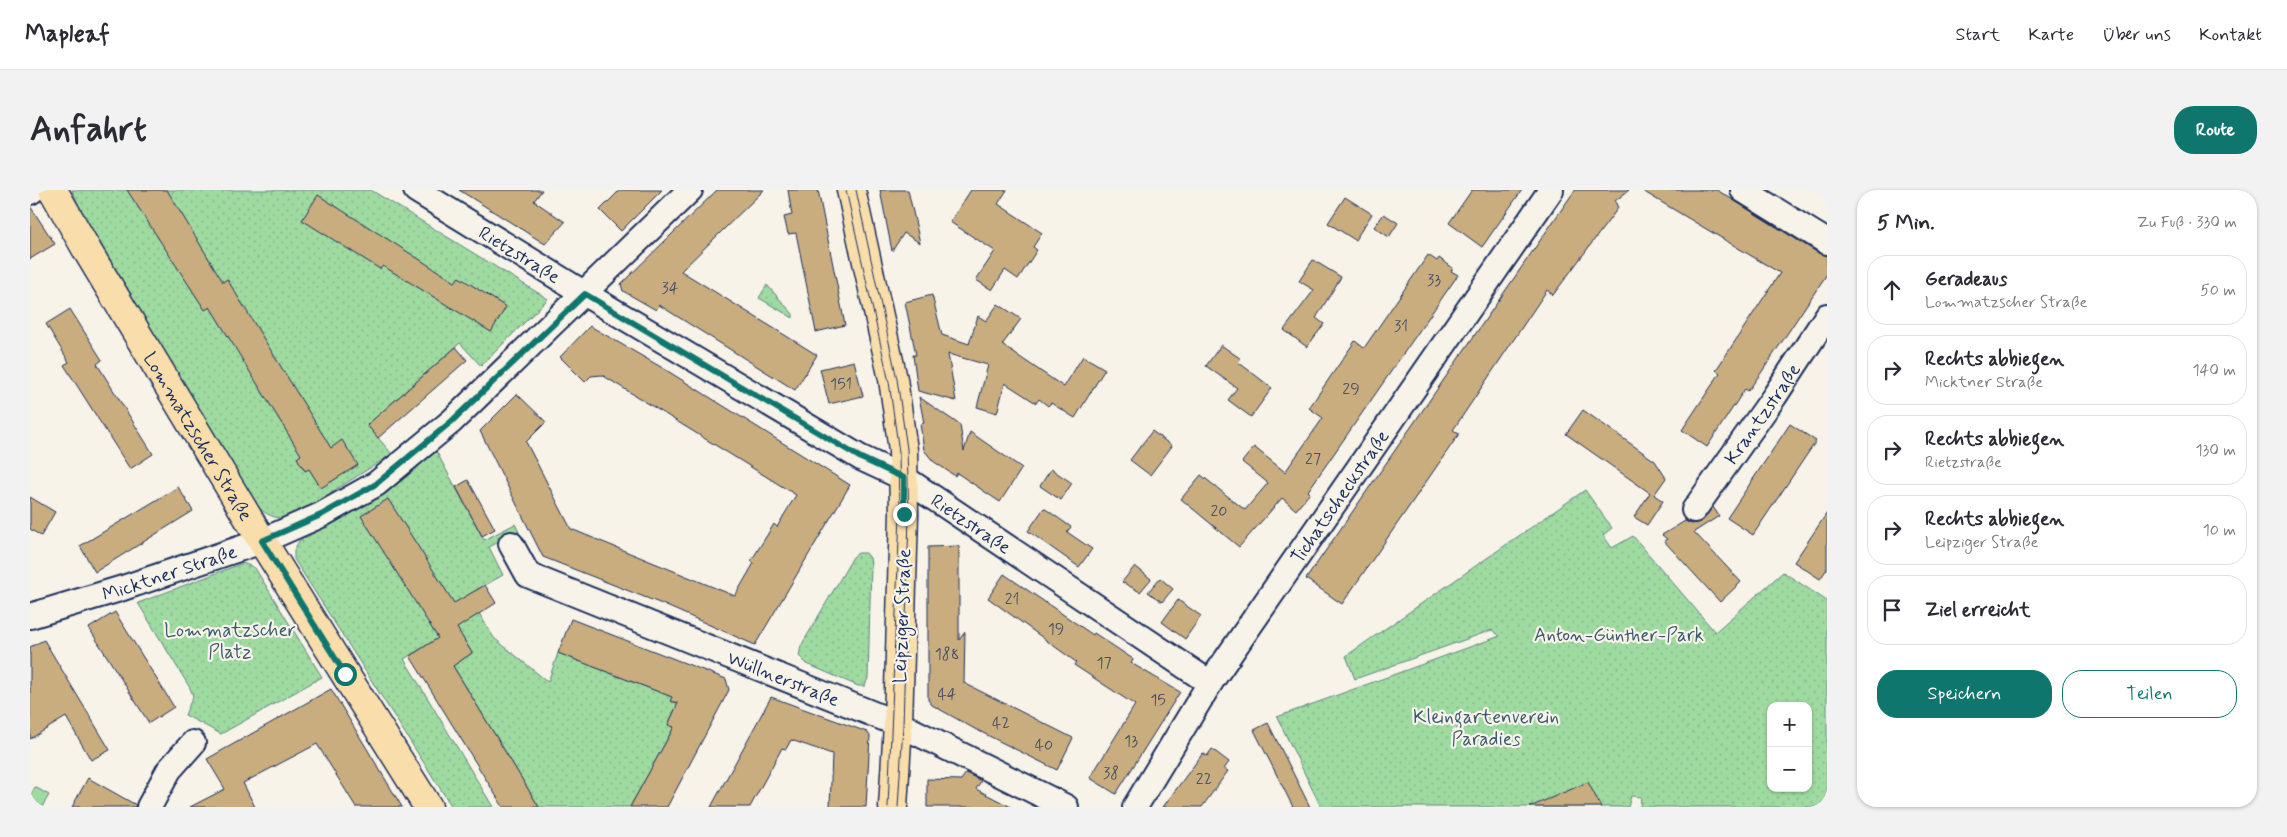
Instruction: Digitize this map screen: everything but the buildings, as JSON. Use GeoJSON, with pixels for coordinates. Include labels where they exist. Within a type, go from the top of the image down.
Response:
{"type":"FeatureCollection","features":[{"type":"Feature","properties":{"kind":"main road","name":"Lommatzscher Straße"},"geometry":{"type":"LineString","coordinates":[[54,190],[88,252],[262,541],[428,807]]}},
{"type":"Feature","properties":{"kind":"main road","name":"Leipziger Straße"},"geometry":{"type":"LineString","coordinates":[[851,190],[893,379],[899,416],[904,478],[898,724],[893,807]]}},
{"type":"Feature","properties":{"kind":"street","name":"Rietzstraße"},"geometry":{"type":"LineString","coordinates":[[416,190],[585,294],[861,458],[904,478],[1210,683]]}},
{"type":"Feature","properties":{"kind":"street","name":"Micktner Straße"},"geometry":{"type":"LineString","coordinates":[[30,616],[123,588],[262,541],[321,515],[376,484],[452,421],[690,190]]}},
{"type":"Feature","properties":{"kind":"street","name":"Tichatscheckstraße"},"geometry":{"type":"LineString","coordinates":[[1136,807],[1210,683],[1550,190]]}},
{"type":"Feature","properties":{"kind":"street"},"geometry":{"type":"LineString","coordinates":[[1743,190],[1827,242]]}},
{"type":"Feature","properties":{"kind":"street","name":"Krantzstraße"},"geometry":{"type":"LineString","coordinates":[[1694,510],[1774,397],[1827,316]]}},
{"type":"Feature","properties":{"kind":"street","name":"Wüllnerstraße"},"geometry":{"type":"LineString","coordinates":[[511,544],[528,575],[898,724],[1066,807]]}},
{"type":"Feature","properties":{"kind":"street"},"geometry":{"type":"LineString","coordinates":[[149,807],[170,770],[193,743]]}},
{"type":"Feature","properties":{"kind":"green space"},"geometry":{"type":"Polygon","coordinates":[[[72,190],[371,190],[548,299],[481,366],[460,343],[367,425],[392,454],[288,520],[270,516],[256,505],[80,209],[72,190]]]}},
{"type":"Feature","properties":{"kind":"green space"},"geometry":{"type":"Polygon","coordinates":[[[767,285],[793,314],[793,318],[759,298],[767,285]]]}},
{"type":"Feature","properties":{"kind":"green space"},"geometry":{"type":"Polygon","coordinates":[[[436,451],[484,540],[515,524],[519,532],[489,547],[503,575],[468,595],[494,638],[548,682],[558,653],[672,697],[672,701],[678,703],[668,724],[674,727],[630,807],[539,807],[453,666],[472,653],[456,627],[404,659],[493,807],[452,807],[294,559],[294,550],[299,541],[387,493],[436,451]]]}},
{"type":"Feature","properties":{"kind":"green space"},"geometry":{"type":"Polygon","coordinates":[[[1585,490],[1612,528],[1603,535],[1612,548],[1633,536],[1715,632],[1783,572],[1827,601],[1827,807],[1640,807],[1641,797],[1631,796],[1628,807],[1321,807],[1277,717],[1500,636],[1492,630],[1355,679],[1346,656],[1585,490]]]}},
{"type":"Feature","properties":{"kind":"green space"},"geometry":{"type":"Polygon","coordinates":[[[858,553],[866,553],[870,558],[871,565],[868,678],[865,686],[858,686],[807,664],[799,656],[801,646],[853,557],[858,553]]]}},
{"type":"Feature","properties":{"kind":"green space","name":"Lommatzscher Platz"},"geometry":{"type":"Polygon","coordinates":[[[243,563],[255,568],[322,677],[221,734],[185,715],[193,696],[190,688],[138,603],[243,563]]]}},
{"type":"Feature","properties":{"kind":"green space"},"geometry":{"type":"Polygon","coordinates":[[[35,787],[49,795],[42,807],[30,807],[30,797],[35,787]]]}},
{"type":"Feature","properties":{"kind":"tram line"},"geometry":{"type":"LineString","coordinates":[[846,190],[889,382],[899,452],[900,515],[888,807]]}},
{"type":"Feature","properties":{"kind":"tram line"},"geometry":{"type":"LineString","coordinates":[[856,190],[897,379],[907,449],[909,516],[903,726],[898,807]]}},
{"type":"Feature","properties":{"kind":"route"},"geometry":{"type":"LineString","coordinates":[[345,674],[262,541],[321,515],[376,484],[422,448],[452,421],[585,294],[861,458],[904,478],[904,514]]}},
{"type":"Feature","properties":{"kind":"park label","name":"Anton-Günther-Park"},"geometry":{"type":"Point","coordinates":[1619,634]}},
{"type":"Feature","properties":{"kind":"park label","name":"Kleingartenverein Paradies"},"geometry":{"type":"Point","coordinates":[1486,727]}}]}
